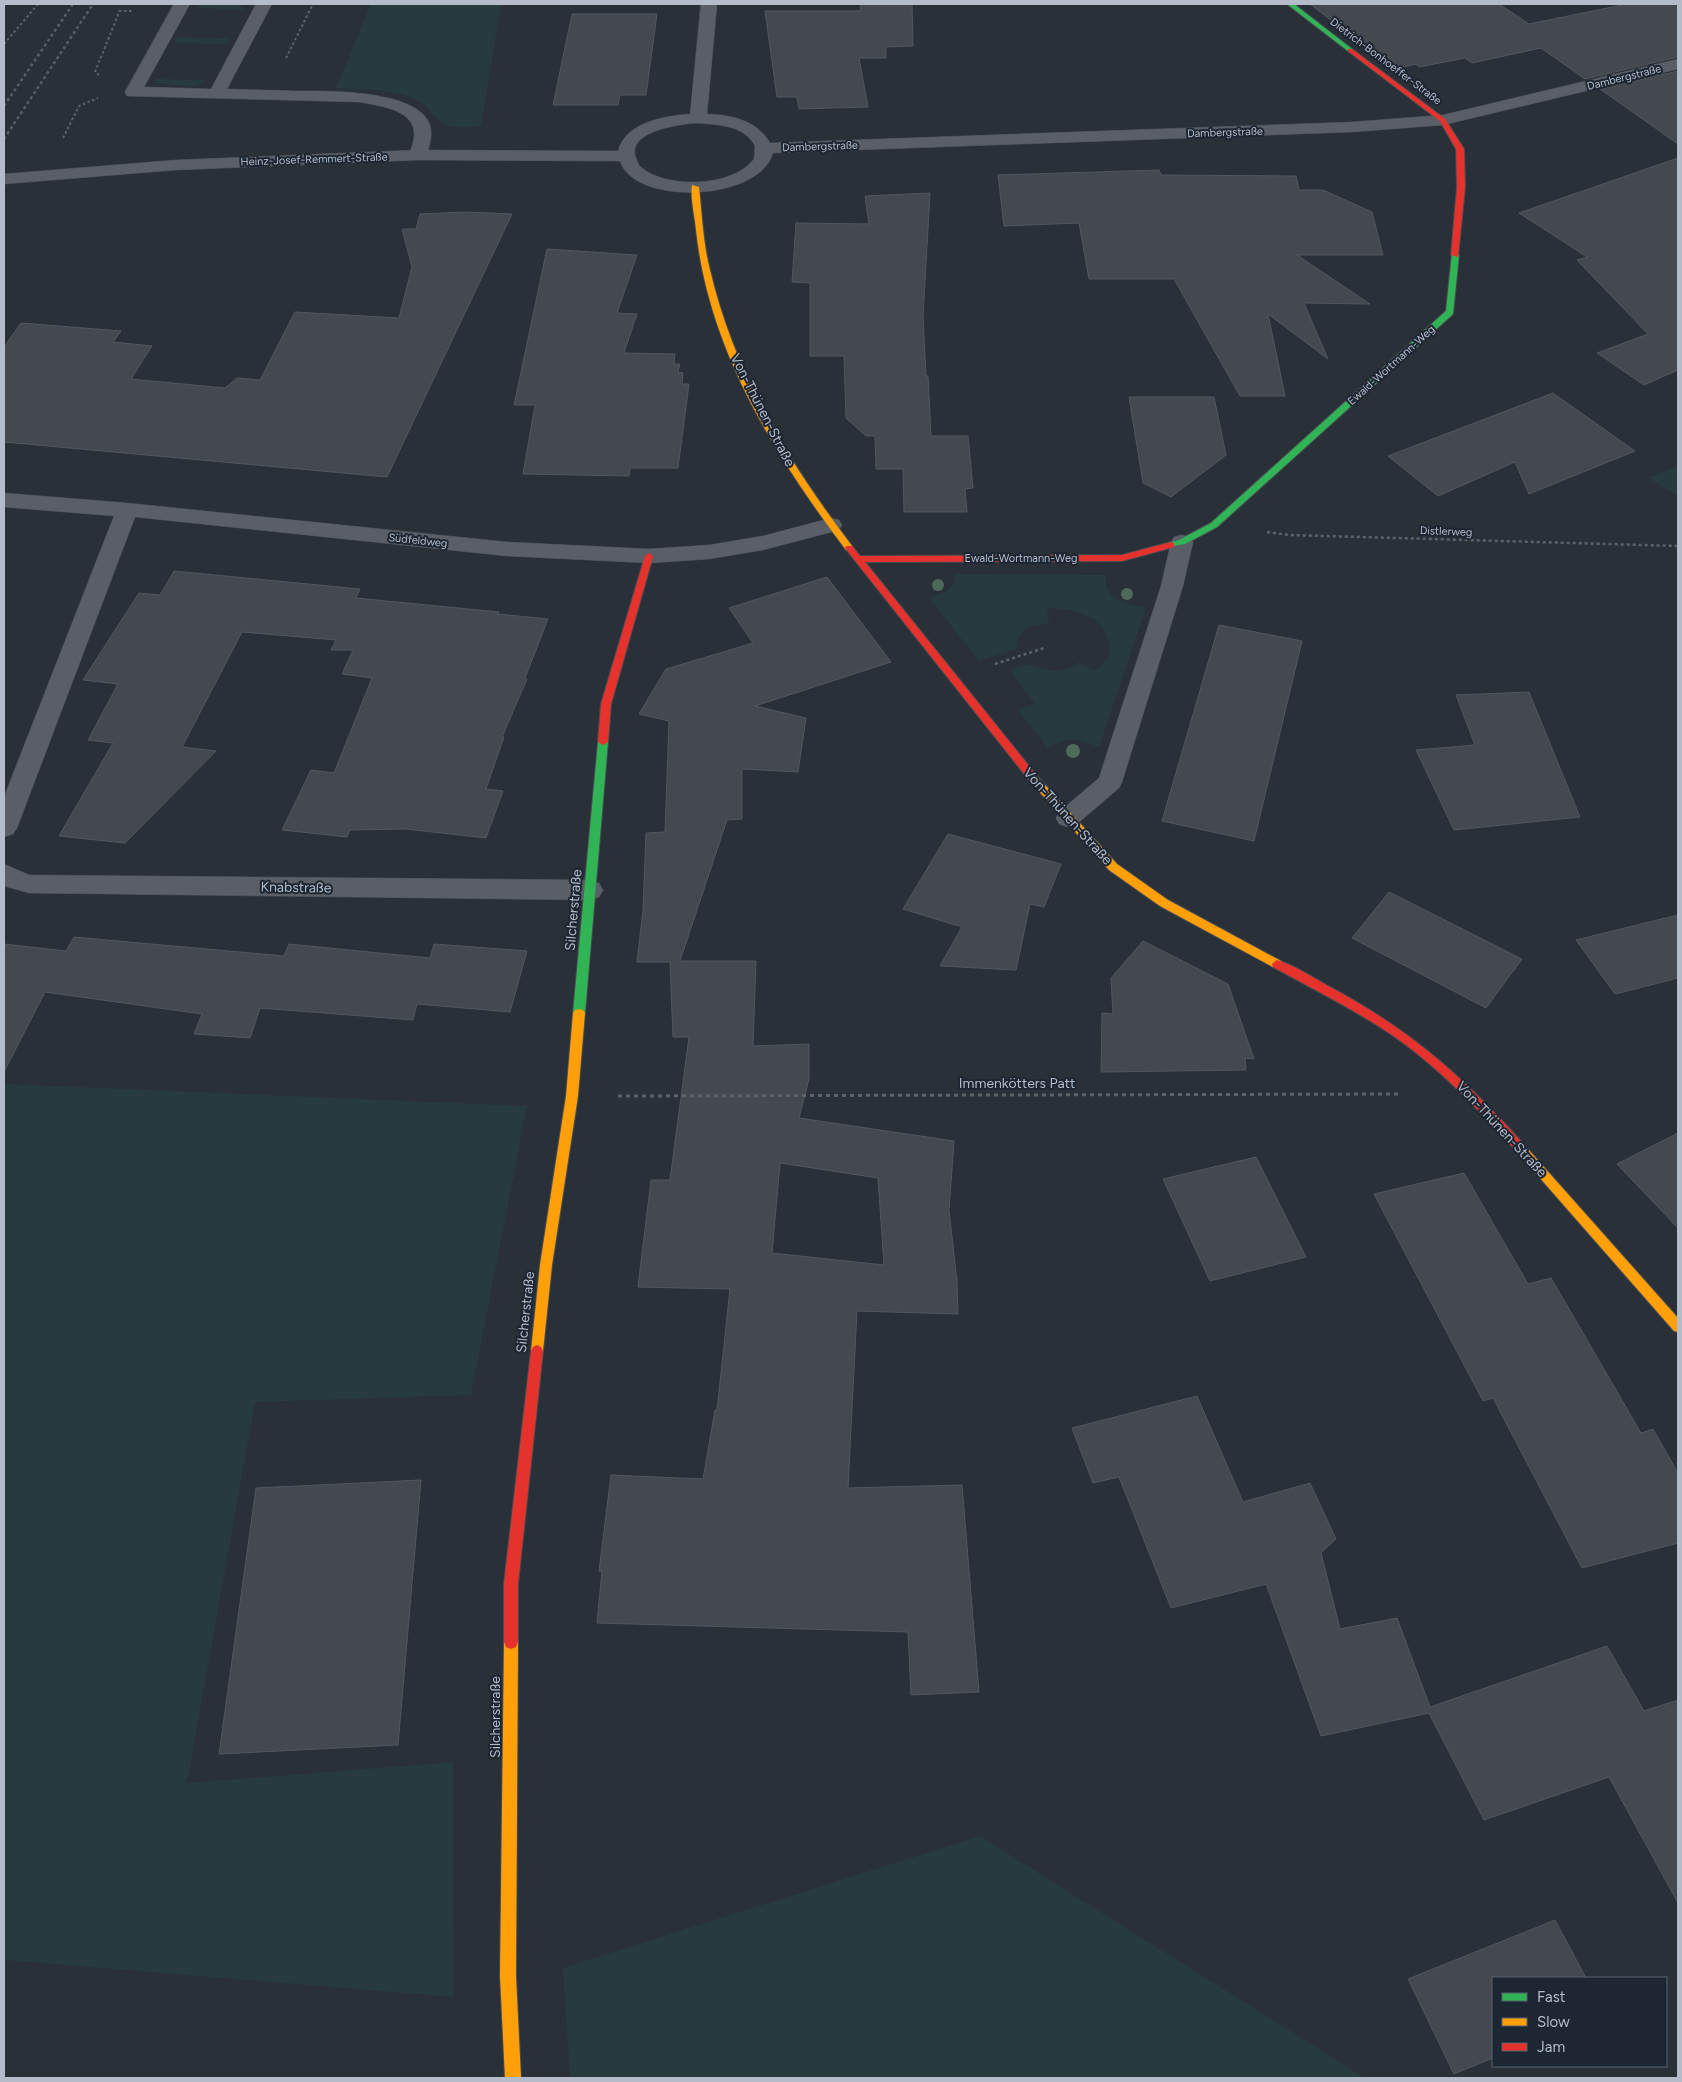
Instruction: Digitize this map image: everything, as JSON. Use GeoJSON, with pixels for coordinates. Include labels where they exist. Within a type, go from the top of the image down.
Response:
{"type":"FeatureCollection","features":[{"type":"Feature","properties":{"kind":"street"},"geometry":{"type":"LineString","coordinates":[[182,4],[133,92],[359,97],[385,102],[415,116],[421,124],[423,131],[418,156]]}},
{"type":"Feature","properties":{"kind":"street"},"geometry":{"type":"LineString","coordinates":[[217,93],[264,4]]}},
{"type":"Feature","properties":{"kind":"street"},"geometry":{"type":"LineString","coordinates":[[698,118],[709,4]]}},
{"type":"Feature","properties":{"kind":"street","name":"Dietrich-Bonhoeffer-Straße"},"geometry":{"type":"LineString","coordinates":[[1290,4],[1443,120]]}},
{"type":"Feature","properties":{"kind":"street","name":"Dambergstraße"},"geometry":{"type":"LineString","coordinates":[[765,148],[1352,127],[1443,120],[1678,64]]}},
{"type":"Feature","properties":{"kind":"street"},"geometry":{"type":"LineString","coordinates":[[678,119],[718,119],[736,123],[750,130],[760,139],[765,148],[764,158],[747,175],[732,181],[695,187],[656,182],[641,176],[631,167],[626,156],[627,147],[633,138],[660,123],[678,119]]}},
{"type":"Feature","properties":{"kind":"street","name":"Ewald-Wortmann-Weg"},"geometry":{"type":"LineString","coordinates":[[858,559],[1122,558],[1182,542],[1214,525],[1450,312],[1461,187],[1460,149],[1443,120]]}},
{"type":"Feature","properties":{"kind":"street","name":"Heinz-Josef-Remmert-Straße"},"geometry":{"type":"LineString","coordinates":[[4,178],[176,165],[418,156],[626,156]]}},
{"type":"Feature","properties":{"kind":"street","name":"Von-Thünen-Straße"},"geometry":{"type":"LineString","coordinates":[[695,187],[698,205],[697,218],[706,269],[722,328],[769,429],[808,493],[832,526],[1030,775],[1113,867],[1164,903],[1377,1019],[1422,1051],[1460,1083],[1492,1116],[1674,1314]]}},
{"type":"Feature","properties":{"kind":"street","name":"Südfeldweg"},"geometry":{"type":"LineString","coordinates":[[4,500],[127,510],[507,550],[649,556],[709,552],[763,543],[832,526]]}},
{"type":"Feature","properties":{"kind":"street"},"geometry":{"type":"LineString","coordinates":[[4,828],[127,510]]}},
{"type":"Feature","properties":{"kind":"street"},"geometry":{"type":"LineString","coordinates":[[1068,818],[1110,782],[1172,586],[1182,542]]}},
{"type":"Feature","properties":{"kind":"street","name":"Silcherstraße"},"geometry":{"type":"LineString","coordinates":[[512,2078],[508,1976],[510,1584],[546,1265],[572,1096],[606,704],[649,556]]}},
{"type":"Feature","properties":{"kind":"street","name":"Knabstraße"},"geometry":{"type":"LineString","coordinates":[[4,873],[15,881],[29,884],[590,890]]}},
{"type":"Feature","properties":{"kind":"path"},"geometry":{"type":"LineString","coordinates":[[4,44],[38,4]]}},
{"type":"Feature","properties":{"kind":"path"},"geometry":{"type":"LineString","coordinates":[[268,94],[312,4]]}},
{"type":"Feature","properties":{"kind":"path"},"geometry":{"type":"LineString","coordinates":[[69,124],[79,106],[98,98],[102,92]]}},
{"type":"Feature","properties":{"kind":"path","name":"Distlerweg"},"geometry":{"type":"LineString","coordinates":[[1214,525],[1289,535],[1678,546]]}},
{"type":"Feature","properties":{"kind":"path"},"geometry":{"type":"LineString","coordinates":[[954,678],[1044,648]]}},
{"type":"Feature","properties":{"kind":"path","name":"Immenkötters Patt"},"geometry":{"type":"LineString","coordinates":[[572,1096],[1425,1094],[1460,1083]]}},
{"type":"Feature","properties":{"kind":"green space"},"geometry":{"type":"Polygon","coordinates":[[[203,4],[239,4],[245,10],[195,8],[203,4]]]}},
{"type":"Feature","properties":{"kind":"green space"},"geometry":{"type":"Polygon","coordinates":[[[371,4],[501,4],[481,126],[456,127],[446,125],[422,103],[404,95],[374,90],[336,88],[371,4]]]}},
{"type":"Feature","properties":{"kind":"green space"},"geometry":{"type":"Polygon","coordinates":[[[177,37],[230,38],[227,44],[174,43],[177,37]]]}},
{"type":"Feature","properties":{"kind":"green space"},"geometry":{"type":"Polygon","coordinates":[[[154,79],[206,80],[195,86],[157,84],[154,79]]]}},
{"type":"Feature","properties":{"kind":"green space"},"geometry":{"type":"Polygon","coordinates":[[[1678,466],[1678,496],[1648,478],[1678,466]]]}},
{"type":"Feature","properties":{"kind":"green space"},"geometry":{"type":"Polygon","coordinates":[[[954,574],[1106,575],[1108,591],[1112,596],[1117,600],[1146,608],[1099,747],[1085,742],[1067,740],[1048,748],[1018,710],[1035,704],[1010,670],[1029,664],[1048,670],[1061,670],[1079,662],[1096,671],[1109,657],[1109,644],[1106,633],[1100,625],[1092,618],[1082,614],[1047,608],[1049,624],[1037,625],[1022,632],[1017,642],[1017,649],[979,661],[929,598],[951,587],[954,574]]]}},
{"type":"Feature","properties":{"kind":"green space"},"geometry":{"type":"Polygon","coordinates":[[[4,1084],[527,1106],[471,1395],[255,1402],[187,1783],[453,1762],[454,1997],[4,1960],[4,1084]]]}},
{"type":"Feature","properties":{"kind":"green space"},"geometry":{"type":"Polygon","coordinates":[[[980,1836],[1365,2078],[570,2078],[563,1968],[980,1836]]]}},
{"type":"Feature","properties":{"kind":"building"},"geometry":{"type":"Polygon","coordinates":[[[861,4],[912,4],[913,46],[886,47],[886,58],[859,58],[868,107],[799,109],[797,97],[777,97],[765,11],[860,11],[861,4]]]}},
{"type":"Feature","properties":{"kind":"building"},"geometry":{"type":"Polygon","coordinates":[[[1310,4],[1499,4],[1529,24],[1627,4],[1678,4],[1678,57],[1585,79],[1541,48],[1472,63],[1465,58],[1419,67],[1416,64],[1394,69],[1310,4]]]}},
{"type":"Feature","properties":{"kind":"building"},"geometry":{"type":"Polygon","coordinates":[[[572,14],[657,14],[646,95],[620,95],[618,105],[553,105],[572,14]]]}},
{"type":"Feature","properties":{"kind":"building"},"geometry":{"type":"Polygon","coordinates":[[[1678,71],[1678,144],[1600,89],[1678,71]]]}},
{"type":"Feature","properties":{"kind":"building"},"geometry":{"type":"Polygon","coordinates":[[[1678,158],[1678,370],[1644,385],[1597,353],[1648,334],[1577,260],[1587,257],[1519,213],[1678,158]]]}},
{"type":"Feature","properties":{"kind":"building"},"geometry":{"type":"Polygon","coordinates":[[[1159,170],[1161,175],[1296,176],[1299,190],[1323,190],[1372,212],[1383,255],[1297,255],[1370,304],[1304,303],[1328,359],[1268,314],[1285,396],[1240,396],[1174,279],[1089,279],[1079,223],[1004,226],[998,175],[1159,170]]]}},
{"type":"Feature","properties":{"kind":"building"},"geometry":{"type":"Polygon","coordinates":[[[930,193],[923,316],[931,436],[968,436],[973,488],[965,489],[967,512],[904,512],[903,469],[876,469],[875,436],[866,436],[846,418],[844,356],[810,356],[810,283],[792,282],[796,223],[869,224],[865,196],[930,193]]]}},
{"type":"Feature","properties":{"kind":"building"},"geometry":{"type":"Polygon","coordinates":[[[466,212],[512,214],[387,477],[4,442],[4,347],[21,323],[121,331],[113,342],[152,346],[131,379],[225,388],[237,378],[260,380],[295,312],[399,318],[412,267],[402,229],[416,229],[420,214],[466,212]]]}},
{"type":"Feature","properties":{"kind":"building"},"geometry":{"type":"Polygon","coordinates":[[[547,249],[637,255],[617,313],[637,314],[624,353],[675,354],[674,364],[680,364],[678,372],[683,373],[682,384],[689,384],[678,468],[630,468],[629,476],[523,474],[535,405],[514,405],[547,249]]]}},
{"type":"Feature","properties":{"kind":"building"},"geometry":{"type":"Polygon","coordinates":[[[1553,393],[1635,451],[1529,494],[1515,462],[1438,496],[1388,456],[1553,393]]]}},
{"type":"Feature","properties":{"kind":"building"},"geometry":{"type":"Polygon","coordinates":[[[1129,397],[1214,397],[1226,455],[1171,497],[1143,483],[1129,397]]]}},
{"type":"Feature","properties":{"kind":"building"},"geometry":{"type":"Polygon","coordinates":[[[174,571],[360,589],[356,598],[499,612],[498,614],[548,619],[525,678],[527,679],[502,737],[504,737],[486,789],[503,791],[486,838],[406,829],[350,830],[347,837],[282,830],[311,770],[334,773],[372,678],[342,674],[353,650],[331,650],[336,640],[242,632],[182,747],[216,751],[125,843],[59,836],[113,743],[88,740],[118,684],[83,680],[139,593],[160,595],[174,571]]]}},
{"type":"Feature","properties":{"kind":"building"},"geometry":{"type":"Polygon","coordinates":[[[827,577],[891,662],[755,706],[806,718],[798,772],[742,769],[742,819],[727,820],[680,961],[756,961],[753,1046],[809,1044],[809,1079],[799,1118],[954,1141],[949,1210],[957,1281],[958,1314],[857,1311],[848,1488],[962,1485],[979,1692],[911,1695],[908,1632],[597,1623],[602,1571],[599,1571],[611,1475],[703,1479],[715,1410],[717,1410],[730,1289],[638,1287],[651,1180],[670,1180],[689,1037],[673,1037],[670,962],[637,962],[643,910],[646,833],[665,832],[669,721],[639,714],[666,669],[753,643],[729,608],[827,577]],[[780,1163],[772,1253],[884,1265],[878,1178],[780,1163]]]}},
{"type":"Feature","properties":{"kind":"building"},"geometry":{"type":"Polygon","coordinates":[[[1219,625],[1302,641],[1254,841],[1162,821],[1219,625]]]}},
{"type":"Feature","properties":{"kind":"building"},"geometry":{"type":"Polygon","coordinates":[[[1529,692],[1580,817],[1454,830],[1416,750],[1475,745],[1456,695],[1529,692]]]}},
{"type":"Feature","properties":{"kind":"building"},"geometry":{"type":"Polygon","coordinates":[[[948,834],[1061,864],[1044,907],[1030,904],[1016,970],[940,966],[962,927],[903,909],[948,834]]]}},
{"type":"Feature","properties":{"kind":"building"},"geometry":{"type":"Polygon","coordinates":[[[1389,892],[1522,959],[1486,1008],[1352,938],[1389,892]]]}},
{"type":"Feature","properties":{"kind":"building"},"geometry":{"type":"Polygon","coordinates":[[[1678,915],[1678,978],[1615,994],[1576,940],[1678,915]]]}},
{"type":"Feature","properties":{"kind":"building"},"geometry":{"type":"Polygon","coordinates":[[[74,937],[284,956],[289,944],[430,958],[434,944],[527,951],[510,1012],[417,1004],[413,1020],[260,1008],[250,1038],[194,1034],[202,1014],[45,992],[4,1072],[4,944],[66,951],[74,937]]]}},
{"type":"Feature","properties":{"kind":"building"},"geometry":{"type":"Polygon","coordinates":[[[1143,941],[1228,984],[1254,1059],[1245,1058],[1246,1070],[1101,1072],[1102,1013],[1113,1014],[1111,978],[1143,941]]]}},
{"type":"Feature","properties":{"kind":"building"},"geometry":{"type":"Polygon","coordinates":[[[1678,1133],[1678,1228],[1617,1164],[1678,1133]]]}},
{"type":"Feature","properties":{"kind":"building"},"geometry":{"type":"Polygon","coordinates":[[[1256,1157],[1306,1257],[1210,1281],[1163,1179],[1256,1157]]]}},
{"type":"Feature","properties":{"kind":"building"},"geometry":{"type":"Polygon","coordinates":[[[1464,1173],[1528,1284],[1551,1278],[1641,1433],[1653,1429],[1678,1473],[1678,1543],[1582,1568],[1493,1398],[1483,1401],[1374,1194],[1464,1173]]]}},
{"type":"Feature","properties":{"kind":"building"},"geometry":{"type":"Polygon","coordinates":[[[1197,1396],[1243,1502],[1310,1483],[1336,1539],[1321,1553],[1340,1629],[1397,1618],[1430,1707],[1607,1646],[1644,1711],[1678,1700],[1678,1903],[1609,1777],[1484,1820],[1429,1713],[1321,1736],[1266,1584],[1171,1608],[1119,1477],[1093,1483],[1072,1428],[1197,1396]]]}},
{"type":"Feature","properties":{"kind":"building"},"geometry":{"type":"Polygon","coordinates":[[[421,1480],[398,1745],[219,1754],[256,1488],[421,1480]]]}},
{"type":"Feature","properties":{"kind":"building"},"geometry":{"type":"Polygon","coordinates":[[[1555,1920],[1585,1977],[1492,1977],[1492,2058],[1454,2074],[1408,1979],[1555,1920]]]}},
{"type":"Feature","properties":{"kind":"railway"},"geometry":{"type":"LineString","coordinates":[[4,106],[73,4]]}},
{"type":"Feature","properties":{"kind":"railway"},"geometry":{"type":"LineString","coordinates":[[4,139],[93,4]]}},
{"type":"Feature","properties":{"kind":"traffic: fast"},"geometry":{"type":"LineString","coordinates":[[1290,4],[1350,50]]}},
{"type":"Feature","properties":{"kind":"traffic: fast"},"geometry":{"type":"LineString","coordinates":[[1171,545],[1182,542],[1214,525],[1450,312],[1455,255]]}},
{"type":"Feature","properties":{"kind":"traffic: fast"},"geometry":{"type":"LineString","coordinates":[[579,1013],[603,742]]}},
{"type":"Feature","properties":{"kind":"traffic: slow"},"geometry":{"type":"LineString","coordinates":[[695,187],[706,270],[716,308],[729,345],[762,417],[782,451],[825,517],[849,548]]}},
{"type":"Feature","properties":{"kind":"traffic: slow"},"geometry":{"type":"LineString","coordinates":[[1033,778],[1113,867],[1164,903],[1277,964]]}},
{"type":"Feature","properties":{"kind":"traffic: slow"},"geometry":{"type":"LineString","coordinates":[[537,1351],[546,1265],[572,1096],[579,1013]]}},
{"type":"Feature","properties":{"kind":"traffic: slow"},"geometry":{"type":"LineString","coordinates":[[1523,1151],[1678,1327]]}},
{"type":"Feature","properties":{"kind":"traffic: slow"},"geometry":{"type":"LineString","coordinates":[[511,1642],[508,1976],[513,2078]]}},
{"type":"Feature","properties":{"kind":"traffic: jam"},"geometry":{"type":"LineString","coordinates":[[1350,50],[1443,120],[1460,149],[1461,187],[1455,255]]}},
{"type":"Feature","properties":{"kind":"traffic: jam"},"geometry":{"type":"LineString","coordinates":[[858,559],[1122,558],[1171,545]]}},
{"type":"Feature","properties":{"kind":"traffic: jam"},"geometry":{"type":"LineString","coordinates":[[849,548],[1033,778]]}},
{"type":"Feature","properties":{"kind":"traffic: jam"},"geometry":{"type":"LineString","coordinates":[[603,742],[606,704],[649,556]]}},
{"type":"Feature","properties":{"kind":"traffic: jam"},"geometry":{"type":"LineString","coordinates":[[1277,964],[1365,1012],[1417,1047],[1455,1079],[1523,1151]]}},
{"type":"Feature","properties":{"kind":"traffic: jam"},"geometry":{"type":"LineString","coordinates":[[511,1642],[511,1584],[537,1351]]}}]}
